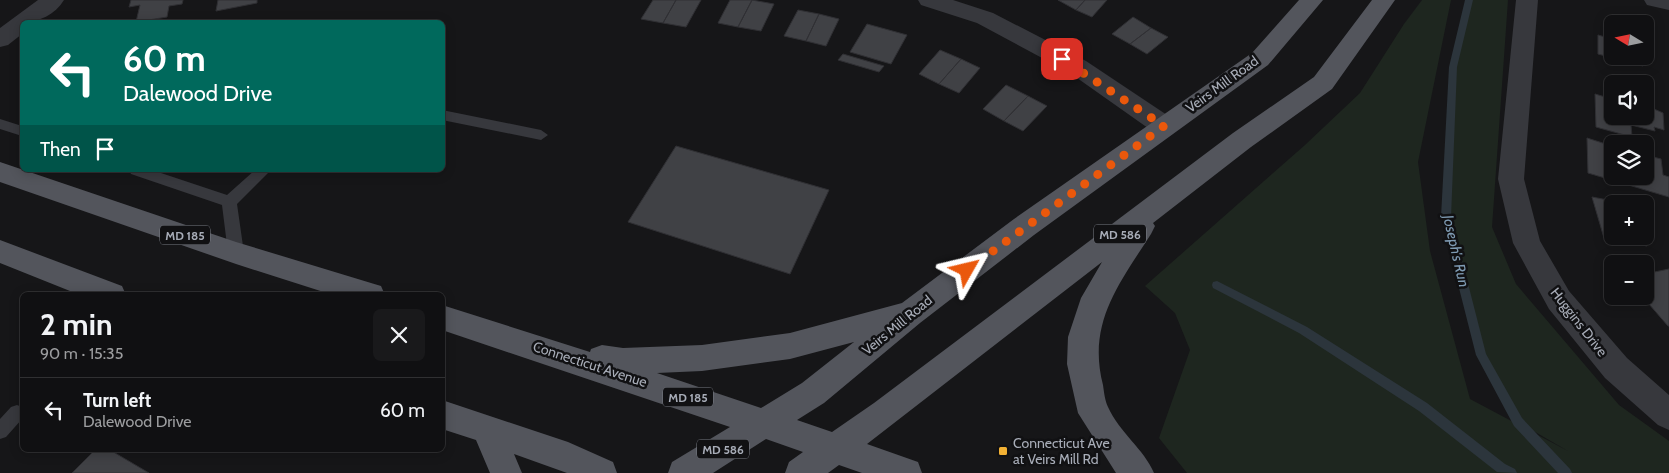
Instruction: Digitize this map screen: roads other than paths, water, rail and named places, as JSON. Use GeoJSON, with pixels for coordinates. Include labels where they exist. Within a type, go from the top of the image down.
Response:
{"type":"FeatureCollection","features":[{"type":"Feature","properties":{"kind":"main road","name":"Veirs Mill Road"},"geometry":{"type":"LineString","coordinates":[[684,473],[813,393],[910,314],[1024,227],[1260,59],[1312,0]]}},
{"type":"Feature","properties":{"kind":"main road","name":"MD 586"},"geometry":{"type":"LineString","coordinates":[[801,473],[1242,140],[1323,83],[1384,0]]}},
{"type":"Feature","properties":{"kind":"main road","name":"MD 185"},"geometry":{"type":"LineString","coordinates":[[0,172],[236,253],[361,292]]}},
{"type":"Feature","properties":{"kind":"main road"},"geometry":{"type":"LineString","coordinates":[[1138,473],[1129,465],[1094,413],[1082,364],[1084,337],[1095,298],[1152,208]]}},
{"type":"Feature","properties":{"kind":"main road"},"geometry":{"type":"LineString","coordinates":[[0,251],[104,292]]}},
{"type":"Feature","properties":{"kind":"main road"},"geometry":{"type":"LineString","coordinates":[[538,347],[623,361],[702,358],[790,346],[910,314]]}},
{"type":"Feature","properties":{"kind":"main road","name":"Connecticut Avenue"},"geometry":{"type":"LineString","coordinates":[[445,318],[687,397],[906,473]]}},
{"type":"Feature","properties":{"kind":"main road"},"geometry":{"type":"LineString","coordinates":[[445,415],[568,457],[602,473]]}},
{"type":"Feature","properties":{"kind":"main road"},"geometry":{"type":"LineString","coordinates":[[488,430],[506,473]]}},
{"type":"Feature","properties":{"kind":"street"},"geometry":{"type":"LineString","coordinates":[[27,20],[53,0]]}},
{"type":"Feature","properties":{"kind":"street"},"geometry":{"type":"LineString","coordinates":[[928,0],[985,18],[1078,67],[1164,126]]}},
{"type":"Feature","properties":{"kind":"street","name":"Huggins Drive"},"geometry":{"type":"LineString","coordinates":[[1527,0],[1511,179],[1527,243],[1559,300],[1616,368],[1669,415]]}},
{"type":"Feature","properties":{"kind":"street"},"geometry":{"type":"LineString","coordinates":[[1655,0],[1669,3]]}},
{"type":"Feature","properties":{"kind":"street"},"geometry":{"type":"LineString","coordinates":[[0,39],[20,25]]}},
{"type":"Feature","properties":{"kind":"lane"},"geometry":{"type":"LineString","coordinates":[[445,116],[541,135]]}},
{"type":"Feature","properties":{"kind":"lane"},"geometry":{"type":"LineString","coordinates":[[0,124],[20,130]]}},
{"type":"Feature","properties":{"kind":"lane"},"geometry":{"type":"LineString","coordinates":[[142,172],[229,202]]}},
{"type":"Feature","properties":{"kind":"lane"},"geometry":{"type":"LineString","coordinates":[[229,202],[262,172]]}},
{"type":"Feature","properties":{"kind":"lane"},"geometry":{"type":"LineString","coordinates":[[229,202],[236,253]]}},
{"type":"Feature","properties":{"kind":"lane"},"geometry":{"type":"LineString","coordinates":[[0,431],[17,413]]}},
{"type":"Feature","properties":{"kind":"waterway","name":"Joseph's Run"},"geometry":{"type":"LineString","coordinates":[[1469,0],[1453,67],[1446,217],[1481,355],[1518,422],[1566,473]]}},
{"type":"Feature","properties":{"kind":"waterway"},"geometry":{"type":"LineString","coordinates":[[1217,285],[1303,330],[1423,407],[1501,468],[1511,473]]}},
{"type":"Feature","properties":{"kind":"place","name":"Connecticut Ave at Veirs Mill Rd"},"geometry":{"type":"Point","coordinates":[1003,451]}}]}
